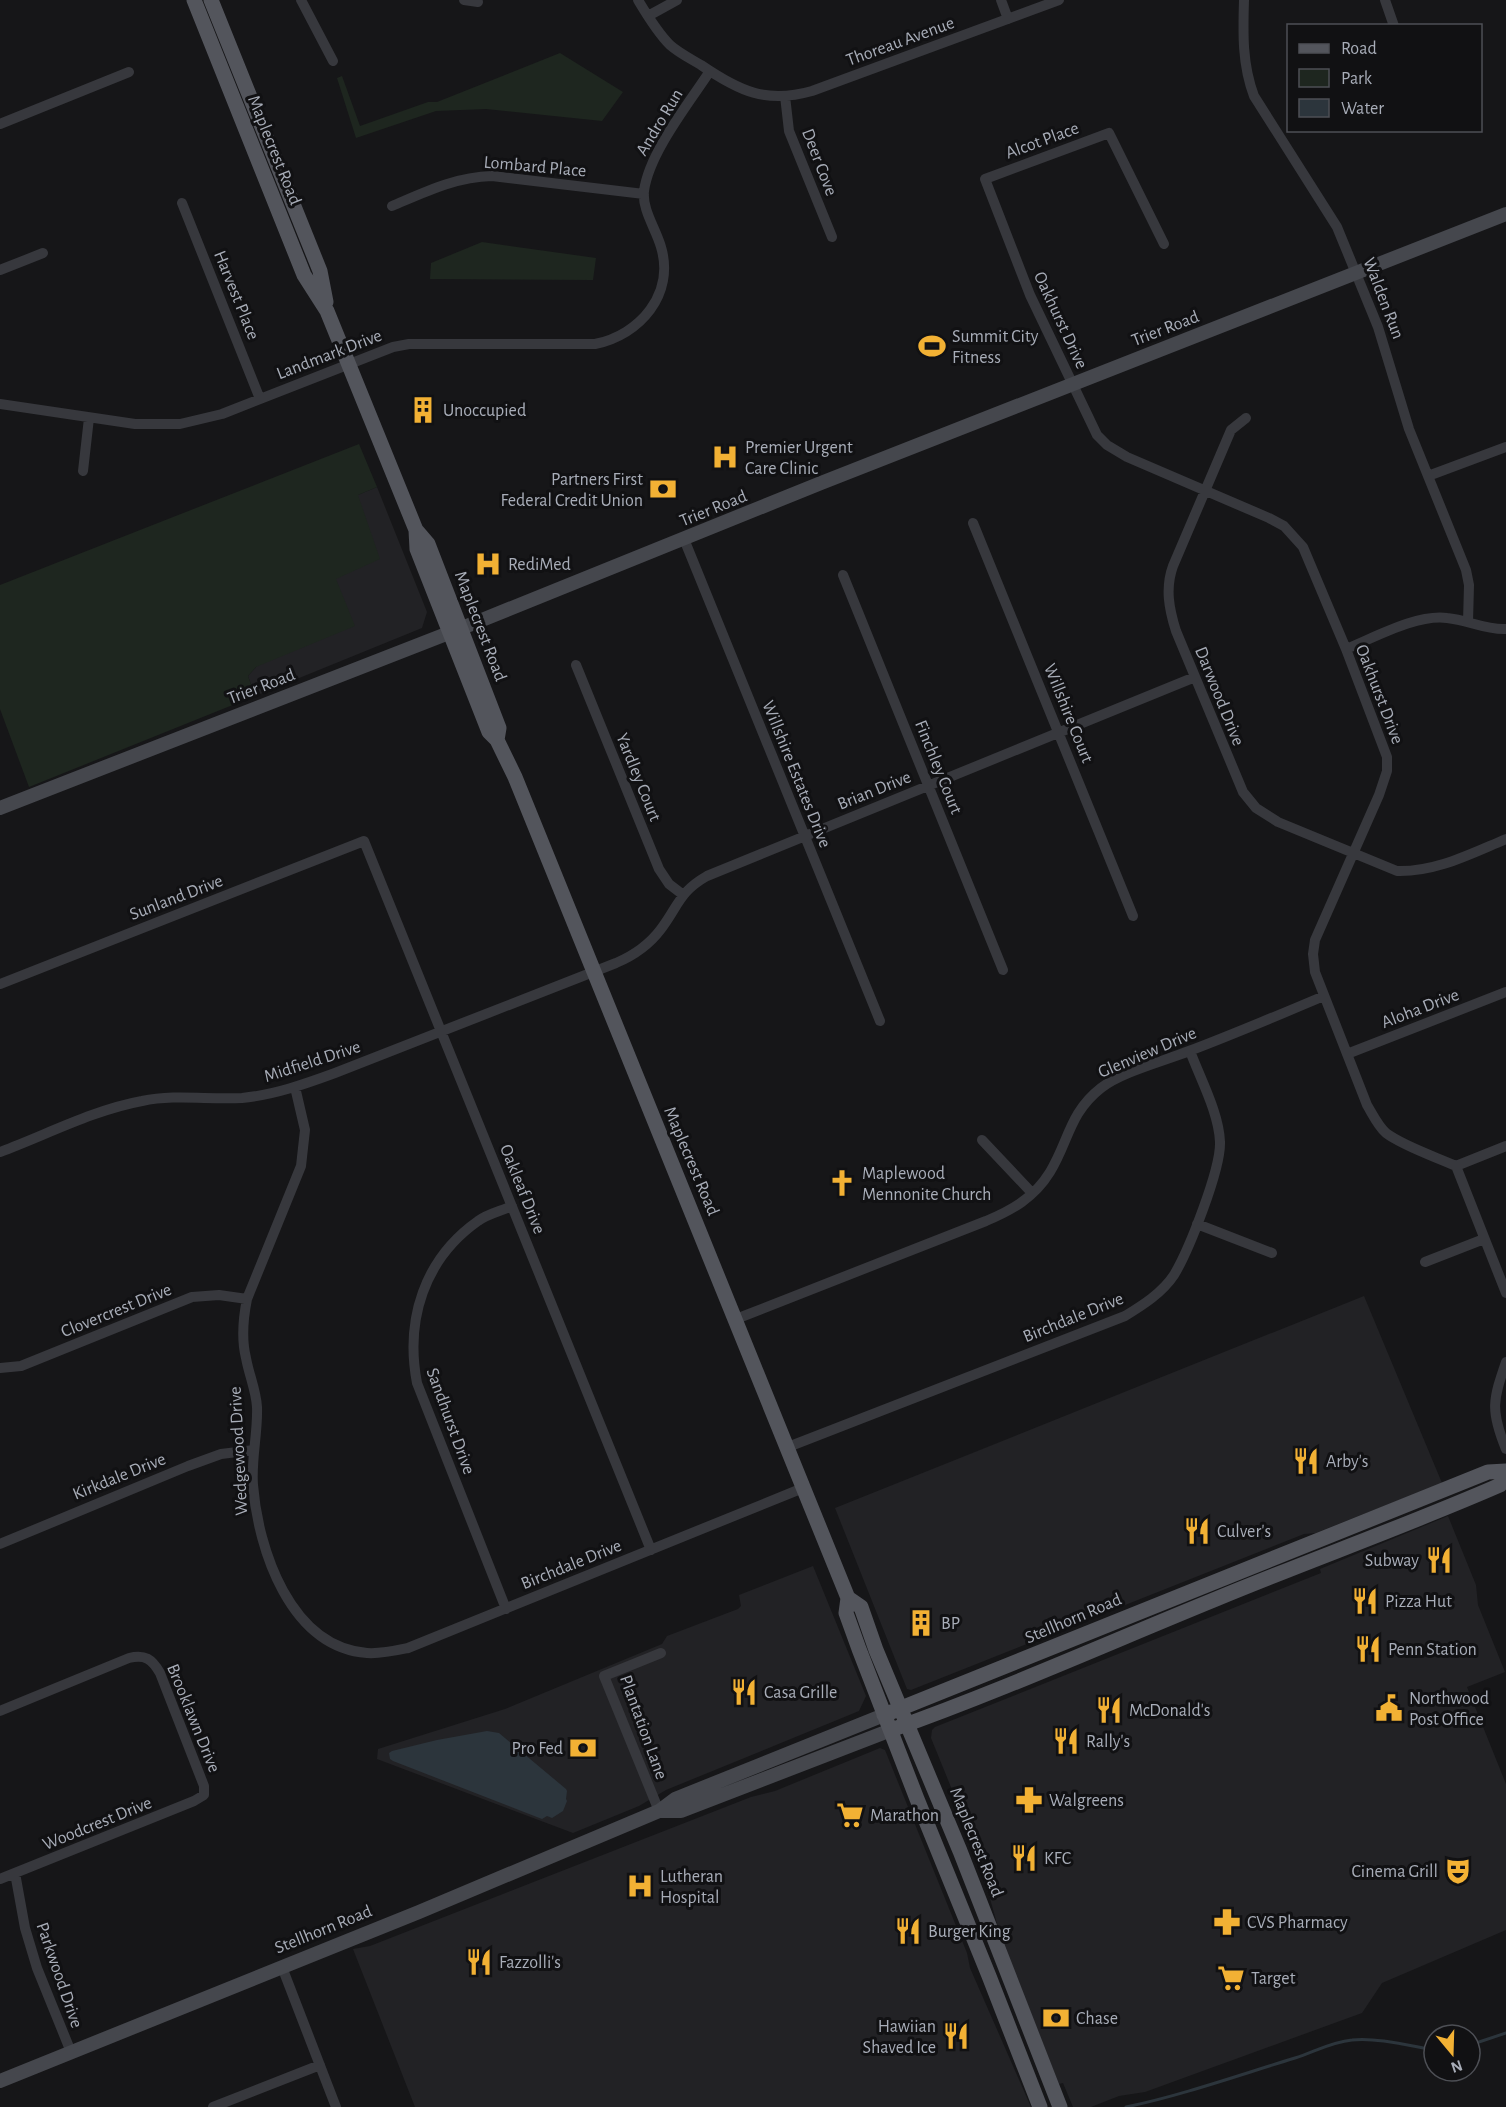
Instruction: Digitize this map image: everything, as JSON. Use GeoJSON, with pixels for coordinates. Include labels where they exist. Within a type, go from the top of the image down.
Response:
{"type":"FeatureCollection","features":[{"type":"Feature","properties":{"kind":"main road","name":"Maplecrest Road"},"geometry":{"type":"LineString","coordinates":[[194,0],[304,275],[327,311],[416,530],[428,544],[455,630],[499,728],[497,740],[848,1598],[846,1613],[884,1715],[1040,2107]]}},
{"type":"Feature","properties":{"kind":"main road","name":"Maplecrest Road"},"geometry":{"type":"LineString","coordinates":[[211,0],[320,271],[327,311]]}},
{"type":"Feature","properties":{"kind":"main road","name":"Stellhorn Road"},"geometry":{"type":"LineString","coordinates":[[884,1715],[1488,1472],[1506,1471]]}},
{"type":"Feature","properties":{"kind":"main road","name":"Stellhorn Road"},"geometry":{"type":"LineString","coordinates":[[891,1730],[1435,1513],[1500,1485],[1506,1479]]}},
{"type":"Feature","properties":{"kind":"main road","name":"Maplecrest Road"},"geometry":{"type":"LineString","coordinates":[[848,1598],[861,1608],[960,1851],[1060,2107]]}},
{"type":"Feature","properties":{"kind":"street"},"geometry":{"type":"LineString","coordinates":[[302,0],[333,61]]}},
{"type":"Feature","properties":{"kind":"street"},"geometry":{"type":"LineString","coordinates":[[464,0],[478,2]]}},
{"type":"Feature","properties":{"kind":"street","name":"Thoreau Avenue"},"geometry":{"type":"LineString","coordinates":[[638,0],[670,45],[736,87],[755,94],[784,96],[795,96],[812,91],[1059,0]]}},
{"type":"Feature","properties":{"kind":"street"},"geometry":{"type":"LineString","coordinates":[[648,16],[677,0]]}},
{"type":"Feature","properties":{"kind":"street"},"geometry":{"type":"LineString","coordinates":[[1001,0],[1008,19]]}},
{"type":"Feature","properties":{"kind":"street","name":"Walden Run"},"geometry":{"type":"LineString","coordinates":[[1244,0],[1242,36],[1248,80],[1254,96],[1332,216],[1378,327],[1409,429],[1466,570],[1469,585],[1468,622]]}},
{"type":"Feature","properties":{"kind":"street"},"geometry":{"type":"LineString","coordinates":[[1385,0],[1393,24]]}},
{"type":"Feature","properties":{"kind":"street","name":"Andro Run"},"geometry":{"type":"LineString","coordinates":[[644,194],[658,151],[710,71]]}},
{"type":"Feature","properties":{"kind":"street"},"geometry":{"type":"LineString","coordinates":[[0,123],[129,72]]}},
{"type":"Feature","properties":{"kind":"street","name":"Deer Cove"},"geometry":{"type":"LineString","coordinates":[[784,96],[789,131],[832,237]]}},
{"type":"Feature","properties":{"kind":"street","name":"Alcot Place"},"geometry":{"type":"LineString","coordinates":[[985,179],[1110,133],[1164,244]]}},
{"type":"Feature","properties":{"kind":"street","name":"Lombard Place"},"geometry":{"type":"LineString","coordinates":[[392,206],[453,181],[478,176],[644,194]]}},
{"type":"Feature","properties":{"kind":"street","name":"Oakhurst Drive"},"geometry":{"type":"LineString","coordinates":[[985,179],[1030,295],[1097,435],[1107,445],[1127,457],[1284,526],[1303,547],[1346,649],[1387,757],[1387,771],[1382,786],[1315,940],[1313,954],[1315,972],[1367,1105],[1376,1120],[1386,1132],[1456,1166]]}},
{"type":"Feature","properties":{"kind":"street","name":"Landmark Drive"},"geometry":{"type":"LineString","coordinates":[[0,404],[135,424],[180,424],[222,414],[393,347],[409,344],[596,344],[620,336],[635,327],[648,315],[663,282],[662,252],[650,220],[644,194]]}},
{"type":"Feature","properties":{"kind":"street","name":"Harvest Place"},"geometry":{"type":"LineString","coordinates":[[182,203],[260,399]]}},
{"type":"Feature","properties":{"kind":"street","name":"Trier Road"},"geometry":{"type":"LineString","coordinates":[[0,807],[455,630],[1506,214]]}},
{"type":"Feature","properties":{"kind":"street"},"geometry":{"type":"LineString","coordinates":[[0,270],[43,253]]}},
{"type":"Feature","properties":{"kind":"street"},"geometry":{"type":"LineString","coordinates":[[83,471],[89,418]]}},
{"type":"Feature","properties":{"kind":"street","name":"Darwood Drive"},"geometry":{"type":"LineString","coordinates":[[1246,418],[1231,430],[1173,567],[1168,588],[1171,617],[1237,779],[1250,802],[1278,822],[1397,871],[1416,871],[1439,867],[1506,839]]}},
{"type":"Feature","properties":{"kind":"street"},"geometry":{"type":"LineString","coordinates":[[1428,476],[1506,447]]}},
{"type":"Feature","properties":{"kind":"street","name":"Willshire Court"},"geometry":{"type":"LineString","coordinates":[[973,523],[1133,916]]}},
{"type":"Feature","properties":{"kind":"street","name":"Willshire Estates Drive"},"geometry":{"type":"LineString","coordinates":[[684,539],[880,1021]]}},
{"type":"Feature","properties":{"kind":"street","name":"Finchley Court"},"geometry":{"type":"LineString","coordinates":[[843,575],[1003,970]]}},
{"type":"Feature","properties":{"kind":"street"},"geometry":{"type":"LineString","coordinates":[[1346,649],[1424,619],[1445,617],[1494,630],[1506,629]]}},
{"type":"Feature","properties":{"kind":"street","name":"Yardley Court"},"geometry":{"type":"LineString","coordinates":[[576,665],[659,869],[669,884],[682,894]]}},
{"type":"Feature","properties":{"kind":"street","name":"Brian Drive"},"geometry":{"type":"LineString","coordinates":[[592,972],[633,956],[661,928],[682,894],[710,874],[1195,677]]}},
{"type":"Feature","properties":{"kind":"street","name":"Sunland Drive"},"geometry":{"type":"LineString","coordinates":[[0,984],[364,841]]}},
{"type":"Feature","properties":{"kind":"street","name":"Oakleaf Drive"},"geometry":{"type":"LineString","coordinates":[[364,841],[651,1550]]}},
{"type":"Feature","properties":{"kind":"street","name":"Midfield Drive"},"geometry":{"type":"LineString","coordinates":[[0,1152],[104,1111],[141,1101],[245,1097],[295,1087],[592,972]]}},
{"type":"Feature","properties":{"kind":"street","name":"Aloha Drive"},"geometry":{"type":"LineString","coordinates":[[1347,1054],[1506,992]]}},
{"type":"Feature","properties":{"kind":"street","name":"Glenview Drive"},"geometry":{"type":"LineString","coordinates":[[736,1320],[986,1221],[1021,1204],[1049,1173],[1074,1117],[1086,1101],[1103,1086],[1122,1076],[1324,996]]}},
{"type":"Feature","properties":{"kind":"street","name":"Birchdale Drive"},"geometry":{"type":"LineString","coordinates":[[788,1448],[1125,1316],[1146,1303],[1174,1274],[1197,1224],[1219,1162],[1220,1142],[1217,1122],[1190,1051]]}},
{"type":"Feature","properties":{"kind":"street","name":"Wedgewood Drive"},"geometry":{"type":"LineString","coordinates":[[295,1087],[305,1130],[301,1166],[247,1299],[243,1319],[245,1358],[256,1393],[257,1411],[252,1481],[259,1530],[283,1592],[308,1626],[325,1639],[346,1648]]}},
{"type":"Feature","properties":{"kind":"street"},"geometry":{"type":"LineString","coordinates":[[982,1140],[1032,1193]]}},
{"type":"Feature","properties":{"kind":"street"},"geometry":{"type":"LineString","coordinates":[[1506,1146],[1456,1166],[1506,1293]]}},
{"type":"Feature","properties":{"kind":"street","name":"Sandhurst Drive"},"geometry":{"type":"LineString","coordinates":[[506,1609],[417,1383],[412,1348],[419,1300],[441,1257],[462,1234],[480,1220],[512,1206]]}},
{"type":"Feature","properties":{"kind":"street"},"geometry":{"type":"LineString","coordinates":[[1197,1224],[1272,1253]]}},
{"type":"Feature","properties":{"kind":"street"},"geometry":{"type":"LineString","coordinates":[[1425,1262],[1484,1239]]}},
{"type":"Feature","properties":{"kind":"street","name":"Clovercrest Drive"},"geometry":{"type":"LineString","coordinates":[[0,1368],[21,1366],[192,1297],[219,1295],[247,1299]]}},
{"type":"Feature","properties":{"kind":"street"},"geometry":{"type":"LineString","coordinates":[[1506,1362],[1494,1401],[1497,1428],[1506,1449]]}},
{"type":"Feature","properties":{"kind":"street","name":"Kirkdale Drive"},"geometry":{"type":"LineString","coordinates":[[0,1544],[188,1466],[221,1454],[238,1450],[254,1450]]}},
{"type":"Feature","properties":{"kind":"street","name":"Birchdale Drive"},"geometry":{"type":"LineString","coordinates":[[346,1648],[366,1653],[408,1648],[803,1488]]}},
{"type":"Feature","properties":{"kind":"street","name":"Plantation Lane"},"geometry":{"type":"LineString","coordinates":[[659,1811],[604,1676],[661,1653]]}},
{"type":"Feature","properties":{"kind":"street","name":"Brooklawn Drive"},"geometry":{"type":"LineString","coordinates":[[0,1711],[137,1656],[146,1657],[154,1662],[160,1673],[204,1786],[204,1795]]}},
{"type":"Feature","properties":{"kind":"street","name":"Stellhorn Road"},"geometry":{"type":"LineString","coordinates":[[0,2081],[659,1811],[675,1798],[884,1715]]}},
{"type":"Feature","properties":{"kind":"street","name":"Stellhorn Road"},"geometry":{"type":"LineString","coordinates":[[659,1811],[681,1811],[891,1730]]}},
{"type":"Feature","properties":{"kind":"street","name":"Woodcrest Drive"},"geometry":{"type":"LineString","coordinates":[[0,1879],[184,1806],[204,1795]]}},
{"type":"Feature","properties":{"kind":"street","name":"Parkwood Drive"},"geometry":{"type":"LineString","coordinates":[[15,1873],[25,1928],[37,1968],[71,2052]]}},
{"type":"Feature","properties":{"kind":"street"},"geometry":{"type":"LineString","coordinates":[[282,1967],[336,2107]]}},
{"type":"Feature","properties":{"kind":"street"},"geometry":{"type":"LineString","coordinates":[[213,2107],[320,2066]]}},
{"type":"Feature","properties":{"kind":"shaded area"},"geometry":{"type":"Polygon","coordinates":[[[377,487],[427,612],[422,628],[255,696],[248,676],[335,579],[358,495],[377,487]]]}},
{"type":"Feature","properties":{"kind":"shaded area"},"geometry":{"type":"Polygon","coordinates":[[[1364,1296],[1442,1483],[1316,1533],[1304,1534],[911,1690],[907,1689],[835,1508],[1364,1296]]]}},
{"type":"Feature","properties":{"kind":"shaded area"},"geometry":{"type":"Polygon","coordinates":[[[1448,1516],[1476,1585],[1478,1605],[1505,1672],[1467,1687],[1506,1784],[1506,1930],[1382,1983],[1362,2013],[1145,2092],[1119,2096],[1091,2107],[1073,2107],[1063,2083],[1059,2084],[1001,1938],[978,1865],[979,1856],[931,1738],[932,1730],[1321,1573],[1320,1569],[1448,1516]]]}},
{"type":"Feature","properties":{"kind":"shaded area"},"geometry":{"type":"Polygon","coordinates":[[[813,1566],[866,1696],[859,1711],[666,1790],[639,1806],[573,1833],[377,1759],[378,1749],[505,1709],[662,1644],[667,1636],[738,1609],[741,1606],[739,1595],[813,1566]]]}},
{"type":"Feature","properties":{"kind":"shaded area"},"geometry":{"type":"Polygon","coordinates":[[[880,1748],[885,1750],[967,1953],[970,1968],[1031,2107],[415,2107],[353,1949],[370,1946],[751,1797],[775,1791],[880,1748]]]}},
{"type":"Feature","properties":{"kind":"green space"},"geometry":{"type":"Polygon","coordinates":[[[560,53],[623,92],[602,121],[486,109],[436,111],[356,138],[337,78],[342,76],[360,126],[428,102],[437,102],[560,53]]]}},
{"type":"Feature","properties":{"kind":"green space"},"geometry":{"type":"Polygon","coordinates":[[[482,242],[596,258],[593,280],[430,279],[431,263],[482,242]]]}},
{"type":"Feature","properties":{"kind":"green space"},"geometry":{"type":"Polygon","coordinates":[[[359,444],[377,487],[358,495],[380,559],[336,579],[355,626],[256,667],[248,676],[255,696],[29,787],[0,709],[0,585],[359,444]]]}},
{"type":"Feature","properties":{"kind":"water"},"geometry":{"type":"Polygon","coordinates":[[[487,1731],[499,1733],[566,1789],[567,1801],[563,1811],[552,1818],[547,1816],[542,1819],[390,1759],[389,1753],[392,1751],[487,1731]]]}},
{"type":"Feature","properties":{"kind":"waterway"},"geometry":{"type":"LineString","coordinates":[[1482,2041],[1506,2033]]}},
{"type":"Feature","properties":{"kind":"waterway"},"geometry":{"type":"LineString","coordinates":[[1126,2107],[1169,2097],[1344,2041],[1361,2039],[1422,2048]]}},
{"type":"Feature","properties":{"kind":"place","name":"Summit City Fitness"},"geometry":{"type":"Point","coordinates":[932,346]}},
{"type":"Feature","properties":{"kind":"place","name":"Unoccupied"},"geometry":{"type":"Point","coordinates":[423,410]}},
{"type":"Feature","properties":{"kind":"place","name":"Premier Urgent Care Clinic"},"geometry":{"type":"Point","coordinates":[725,457]}},
{"type":"Feature","properties":{"kind":"place","name":"Partners First Federal Credit Union"},"geometry":{"type":"Point","coordinates":[663,489]}},
{"type":"Feature","properties":{"kind":"place","name":"RediMed"},"geometry":{"type":"Point","coordinates":[488,564]}},
{"type":"Feature","properties":{"kind":"place","name":"Maplewood Mennonite Church"},"geometry":{"type":"Point","coordinates":[842,1183]}},
{"type":"Feature","properties":{"kind":"place","name":"Arby's"},"geometry":{"type":"Point","coordinates":[1306,1461]}},
{"type":"Feature","properties":{"kind":"place","name":"Culver's"},"geometry":{"type":"Point","coordinates":[1197,1531]}},
{"type":"Feature","properties":{"kind":"place","name":"Subway"},"geometry":{"type":"Point","coordinates":[1439,1560]}},
{"type":"Feature","properties":{"kind":"place","name":"Pizza Hut"},"geometry":{"type":"Point","coordinates":[1365,1601]}},
{"type":"Feature","properties":{"kind":"place","name":"BP"},"geometry":{"type":"Point","coordinates":[921,1623]}},
{"type":"Feature","properties":{"kind":"place","name":"Penn Station"},"geometry":{"type":"Point","coordinates":[1368,1649]}},
{"type":"Feature","properties":{"kind":"place","name":"Casa Grille"},"geometry":{"type":"Point","coordinates":[744,1692]}},
{"type":"Feature","properties":{"kind":"place","name":"Northwood Post Office"},"geometry":{"type":"Point","coordinates":[1389,1708]}},
{"type":"Feature","properties":{"kind":"place","name":"McDonald's"},"geometry":{"type":"Point","coordinates":[1109,1710]}},
{"type":"Feature","properties":{"kind":"place","name":"Rally's"},"geometry":{"type":"Point","coordinates":[1066,1741]}},
{"type":"Feature","properties":{"kind":"place","name":"Pro Fed"},"geometry":{"type":"Point","coordinates":[583,1748]}},
{"type":"Feature","properties":{"kind":"place","name":"Walgreens"},"geometry":{"type":"Point","coordinates":[1029,1800]}},
{"type":"Feature","properties":{"kind":"place","name":"Marathon"},"geometry":{"type":"Point","coordinates":[850,1815]}},
{"type":"Feature","properties":{"kind":"place","name":"KFC"},"geometry":{"type":"Point","coordinates":[1024,1858]}},
{"type":"Feature","properties":{"kind":"place","name":"Cinema Grill"},"geometry":{"type":"Point","coordinates":[1458,1871]}},
{"type":"Feature","properties":{"kind":"place","name":"Lutheran Hospital"},"geometry":{"type":"Point","coordinates":[640,1886]}},
{"type":"Feature","properties":{"kind":"place","name":"CVS Pharmacy"},"geometry":{"type":"Point","coordinates":[1227,1922]}},
{"type":"Feature","properties":{"kind":"place","name":"Burger King"},"geometry":{"type":"Point","coordinates":[908,1931]}},
{"type":"Feature","properties":{"kind":"place","name":"Fazzolli's"},"geometry":{"type":"Point","coordinates":[479,1962]}},
{"type":"Feature","properties":{"kind":"place","name":"Target"},"geometry":{"type":"Point","coordinates":[1231,1978]}},
{"type":"Feature","properties":{"kind":"place","name":"Chase"},"geometry":{"type":"Point","coordinates":[1056,2018]}},
{"type":"Feature","properties":{"kind":"place","name":"Hawiian Shaved Ice"},"geometry":{"type":"Point","coordinates":[956,2036]}}]}
